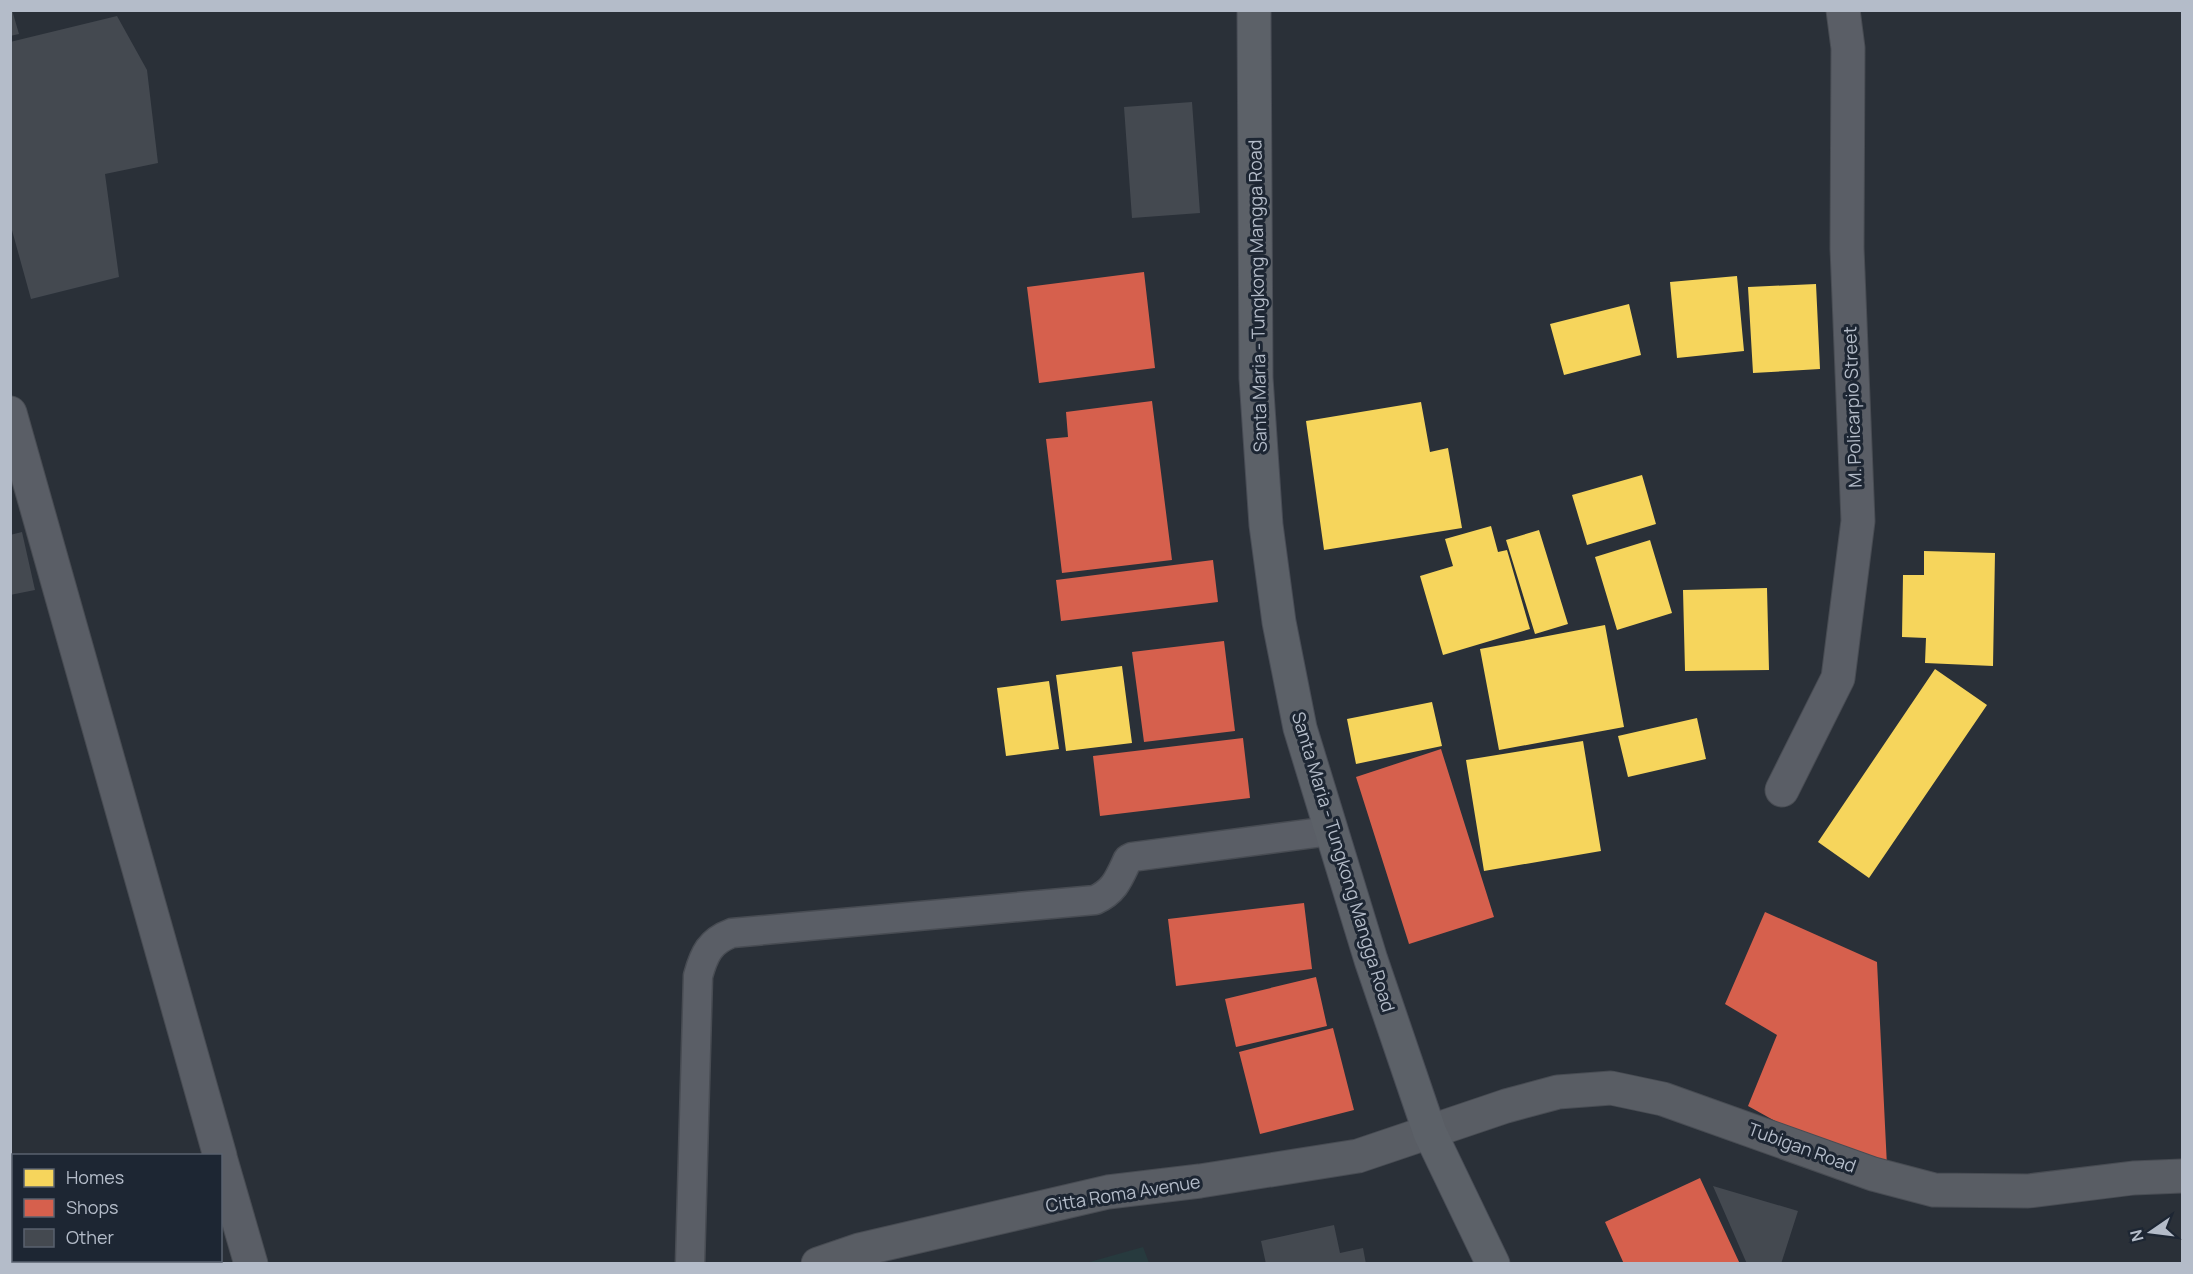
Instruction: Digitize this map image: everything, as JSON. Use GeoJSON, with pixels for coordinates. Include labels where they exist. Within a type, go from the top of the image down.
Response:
{"type":"FeatureCollection","features":[{"type":"Feature","properties":{"kind":"main road","name":"Santa Maria - Tungkong Mangga Road"},"geometry":{"type":"LineString","coordinates":[[1254,10],[1257,378],[1266,525],[1279,622],[1300,728],[1371,960],[1430,1133],[1493,1263]]}},
{"type":"Feature","properties":{"kind":"street","name":"M. Policarpio Street"},"geometry":{"type":"LineString","coordinates":[[1782,790],[1838,678],[1858,521],[1847,249],[1848,48],[1843,10]]}},
{"type":"Feature","properties":{"kind":"street"},"geometry":{"type":"LineString","coordinates":[[11,421],[219,1154]]}},
{"type":"Feature","properties":{"kind":"street","name":"Tubigan Road"},"geometry":{"type":"LineString","coordinates":[[1430,1133],[1506,1106],[1558,1092],[1611,1088],[1663,1099],[1873,1174],[1934,1190],[2028,1191],[2133,1178],[2182,1176]]}},
{"type":"Feature","properties":{"kind":"street","name":"Citta Roma Avenue"},"geometry":{"type":"LineString","coordinates":[[818,1263],[859,1250],[1108,1192],[1200,1181],[1358,1156],[1430,1133]]}},
{"type":"Feature","properties":{"kind":"street"},"geometry":{"type":"LineString","coordinates":[[222,1163],[251,1263]]}},
{"type":"Feature","properties":{"kind":"lane"},"geometry":{"type":"LineString","coordinates":[[690,1263],[698,976],[710,946],[721,937],[732,933],[1095,900],[1107,895],[1116,884],[1128,859],[1132,857],[1330,831]]}},
{"type":"Feature","properties":{"kind":"green space"},"geometry":{"type":"Polygon","coordinates":[[[1143,1247],[1149,1263],[1086,1263],[1143,1247]]]}},
{"type":"Feature","properties":{"kind":"building: Homes"},"geometry":{"type":"Polygon","coordinates":[[[1737,276],[1744,351],[1677,358],[1670,282],[1737,276]]]}},
{"type":"Feature","properties":{"kind":"building: Homes"},"geometry":{"type":"Polygon","coordinates":[[[1816,284],[1820,369],[1753,373],[1748,287],[1816,284]]]}},
{"type":"Feature","properties":{"kind":"building: Homes"},"geometry":{"type":"Polygon","coordinates":[[[1629,304],[1641,355],[1564,375],[1550,324],[1629,304]]]}},
{"type":"Feature","properties":{"kind":"building: Homes"},"geometry":{"type":"Polygon","coordinates":[[[1421,402],[1430,452],[1448,448],[1462,528],[1324,550],[1306,421],[1421,402]]]}},
{"type":"Feature","properties":{"kind":"building: Homes"},"geometry":{"type":"Polygon","coordinates":[[[1642,475],[1656,524],[1587,545],[1572,495],[1642,475]]]}},
{"type":"Feature","properties":{"kind":"building: Homes"},"geometry":{"type":"Polygon","coordinates":[[[1491,526],[1498,552],[1507,550],[1530,629],[1443,655],[1420,576],[1453,566],[1445,539],[1491,526]]]}},
{"type":"Feature","properties":{"kind":"building: Homes"},"geometry":{"type":"Polygon","coordinates":[[[1539,530],[1568,624],[1535,634],[1506,540],[1539,530]]]}},
{"type":"Feature","properties":{"kind":"building: Homes"},"geometry":{"type":"Polygon","coordinates":[[[1650,540],[1672,613],[1617,630],[1595,557],[1650,540]]]}},
{"type":"Feature","properties":{"kind":"building: Homes"},"geometry":{"type":"Polygon","coordinates":[[[1924,551],[1995,553],[1993,666],[1925,663],[1926,638],[1902,637],[1903,575],[1924,575],[1924,551]]]}},
{"type":"Feature","properties":{"kind":"building: Homes"},"geometry":{"type":"Polygon","coordinates":[[[1767,588],[1769,670],[1685,671],[1683,590],[1767,588]]]}},
{"type":"Feature","properties":{"kind":"building: Homes"},"geometry":{"type":"Polygon","coordinates":[[[1605,625],[1624,727],[1499,750],[1480,649],[1605,625]]]}},
{"type":"Feature","properties":{"kind":"building: Homes"},"geometry":{"type":"Polygon","coordinates":[[[1122,666],[1132,743],[1066,751],[1056,675],[1122,666]]]}},
{"type":"Feature","properties":{"kind":"building: Homes"},"geometry":{"type":"Polygon","coordinates":[[[1935,669],[1987,705],[1869,878],[1818,842],[1935,669]]]}},
{"type":"Feature","properties":{"kind":"building: Homes"},"geometry":{"type":"Polygon","coordinates":[[[1049,681],[1059,749],[1006,756],[997,688],[1049,681]]]}},
{"type":"Feature","properties":{"kind":"building: Homes"},"geometry":{"type":"Polygon","coordinates":[[[1432,702],[1442,746],[1356,764],[1347,719],[1432,702]]]}},
{"type":"Feature","properties":{"kind":"building: Homes"},"geometry":{"type":"Polygon","coordinates":[[[1697,718],[1706,759],[1628,777],[1618,736],[1697,718]]]}},
{"type":"Feature","properties":{"kind":"building: Homes"},"geometry":{"type":"Polygon","coordinates":[[[1583,741],[1601,851],[1484,871],[1466,760],[1583,741]]]}},
{"type":"Feature","properties":{"kind":"building: Homes"},"geometry":{"type":"Polygon","coordinates":[[[10,1254],[12,1254],[12,1262],[52,1262],[52,1264],[10,1264],[10,1254]]]}},
{"type":"Feature","properties":{"kind":"building: Shops"},"geometry":{"type":"Polygon","coordinates":[[[1144,272],[1155,368],[1039,383],[1027,287],[1144,272]]]}},
{"type":"Feature","properties":{"kind":"building: Shops"},"geometry":{"type":"Polygon","coordinates":[[[1152,401],[1172,560],[1062,573],[1046,439],[1068,437],[1066,412],[1152,401]]]}},
{"type":"Feature","properties":{"kind":"building: Shops"},"geometry":{"type":"Polygon","coordinates":[[[1213,560],[1218,602],[1061,621],[1056,580],[1213,560]]]}},
{"type":"Feature","properties":{"kind":"building: Shops"},"geometry":{"type":"Polygon","coordinates":[[[1224,641],[1235,731],[1144,742],[1132,652],[1224,641]]]}},
{"type":"Feature","properties":{"kind":"building: Shops"},"geometry":{"type":"Polygon","coordinates":[[[1243,738],[1250,798],[1100,816],[1093,756],[1243,738]]]}},
{"type":"Feature","properties":{"kind":"building: Shops"},"geometry":{"type":"Polygon","coordinates":[[[1441,749],[1494,917],[1409,944],[1356,777],[1441,749]]]}},
{"type":"Feature","properties":{"kind":"building: Shops"},"geometry":{"type":"Polygon","coordinates":[[[1304,903],[1312,969],[1176,986],[1168,919],[1304,903]]]}},
{"type":"Feature","properties":{"kind":"building: Shops"},"geometry":{"type":"Polygon","coordinates":[[[1765,912],[1877,962],[1887,1166],[1804,1137],[1748,1106],[1777,1035],[1725,1004],[1765,912]]]}},
{"type":"Feature","properties":{"kind":"building: Shops"},"geometry":{"type":"Polygon","coordinates":[[[1316,977],[1327,1026],[1236,1047],[1225,999],[1316,977]]]}},
{"type":"Feature","properties":{"kind":"building: Shops"},"geometry":{"type":"Polygon","coordinates":[[[1333,1028],[1354,1110],[1260,1134],[1239,1052],[1333,1028]]]}},
{"type":"Feature","properties":{"kind":"building: Shops"},"geometry":{"type":"Polygon","coordinates":[[[1700,1178],[1740,1264],[1624,1264],[1605,1222],[1700,1178]]]}},
{"type":"Feature","properties":{"kind":"building: Other"},"geometry":{"type":"Polygon","coordinates":[[[10,10],[12,10],[19,34],[10,36],[10,10]]]}},
{"type":"Feature","properties":{"kind":"building: Other"},"geometry":{"type":"Polygon","coordinates":[[[117,16],[147,70],[158,163],[105,174],[119,277],[31,299],[10,223],[10,42],[117,16]]]}},
{"type":"Feature","properties":{"kind":"building: Other"},"geometry":{"type":"Polygon","coordinates":[[[1192,102],[1200,213],[1132,218],[1124,107],[1192,102]]]}},
{"type":"Feature","properties":{"kind":"building: Other"},"geometry":{"type":"Polygon","coordinates":[[[22,532],[35,590],[10,595],[10,535],[22,532]]]}},
{"type":"Feature","properties":{"kind":"building: Other"},"geometry":{"type":"Polygon","coordinates":[[[1713,1186],[1798,1211],[1781,1264],[1747,1264],[1713,1186]]]}},
{"type":"Feature","properties":{"kind":"building: Other"},"geometry":{"type":"Polygon","coordinates":[[[1334,1225],[1340,1253],[1363,1248],[1366,1264],[1266,1264],[1261,1241],[1334,1225]]]}}]}
